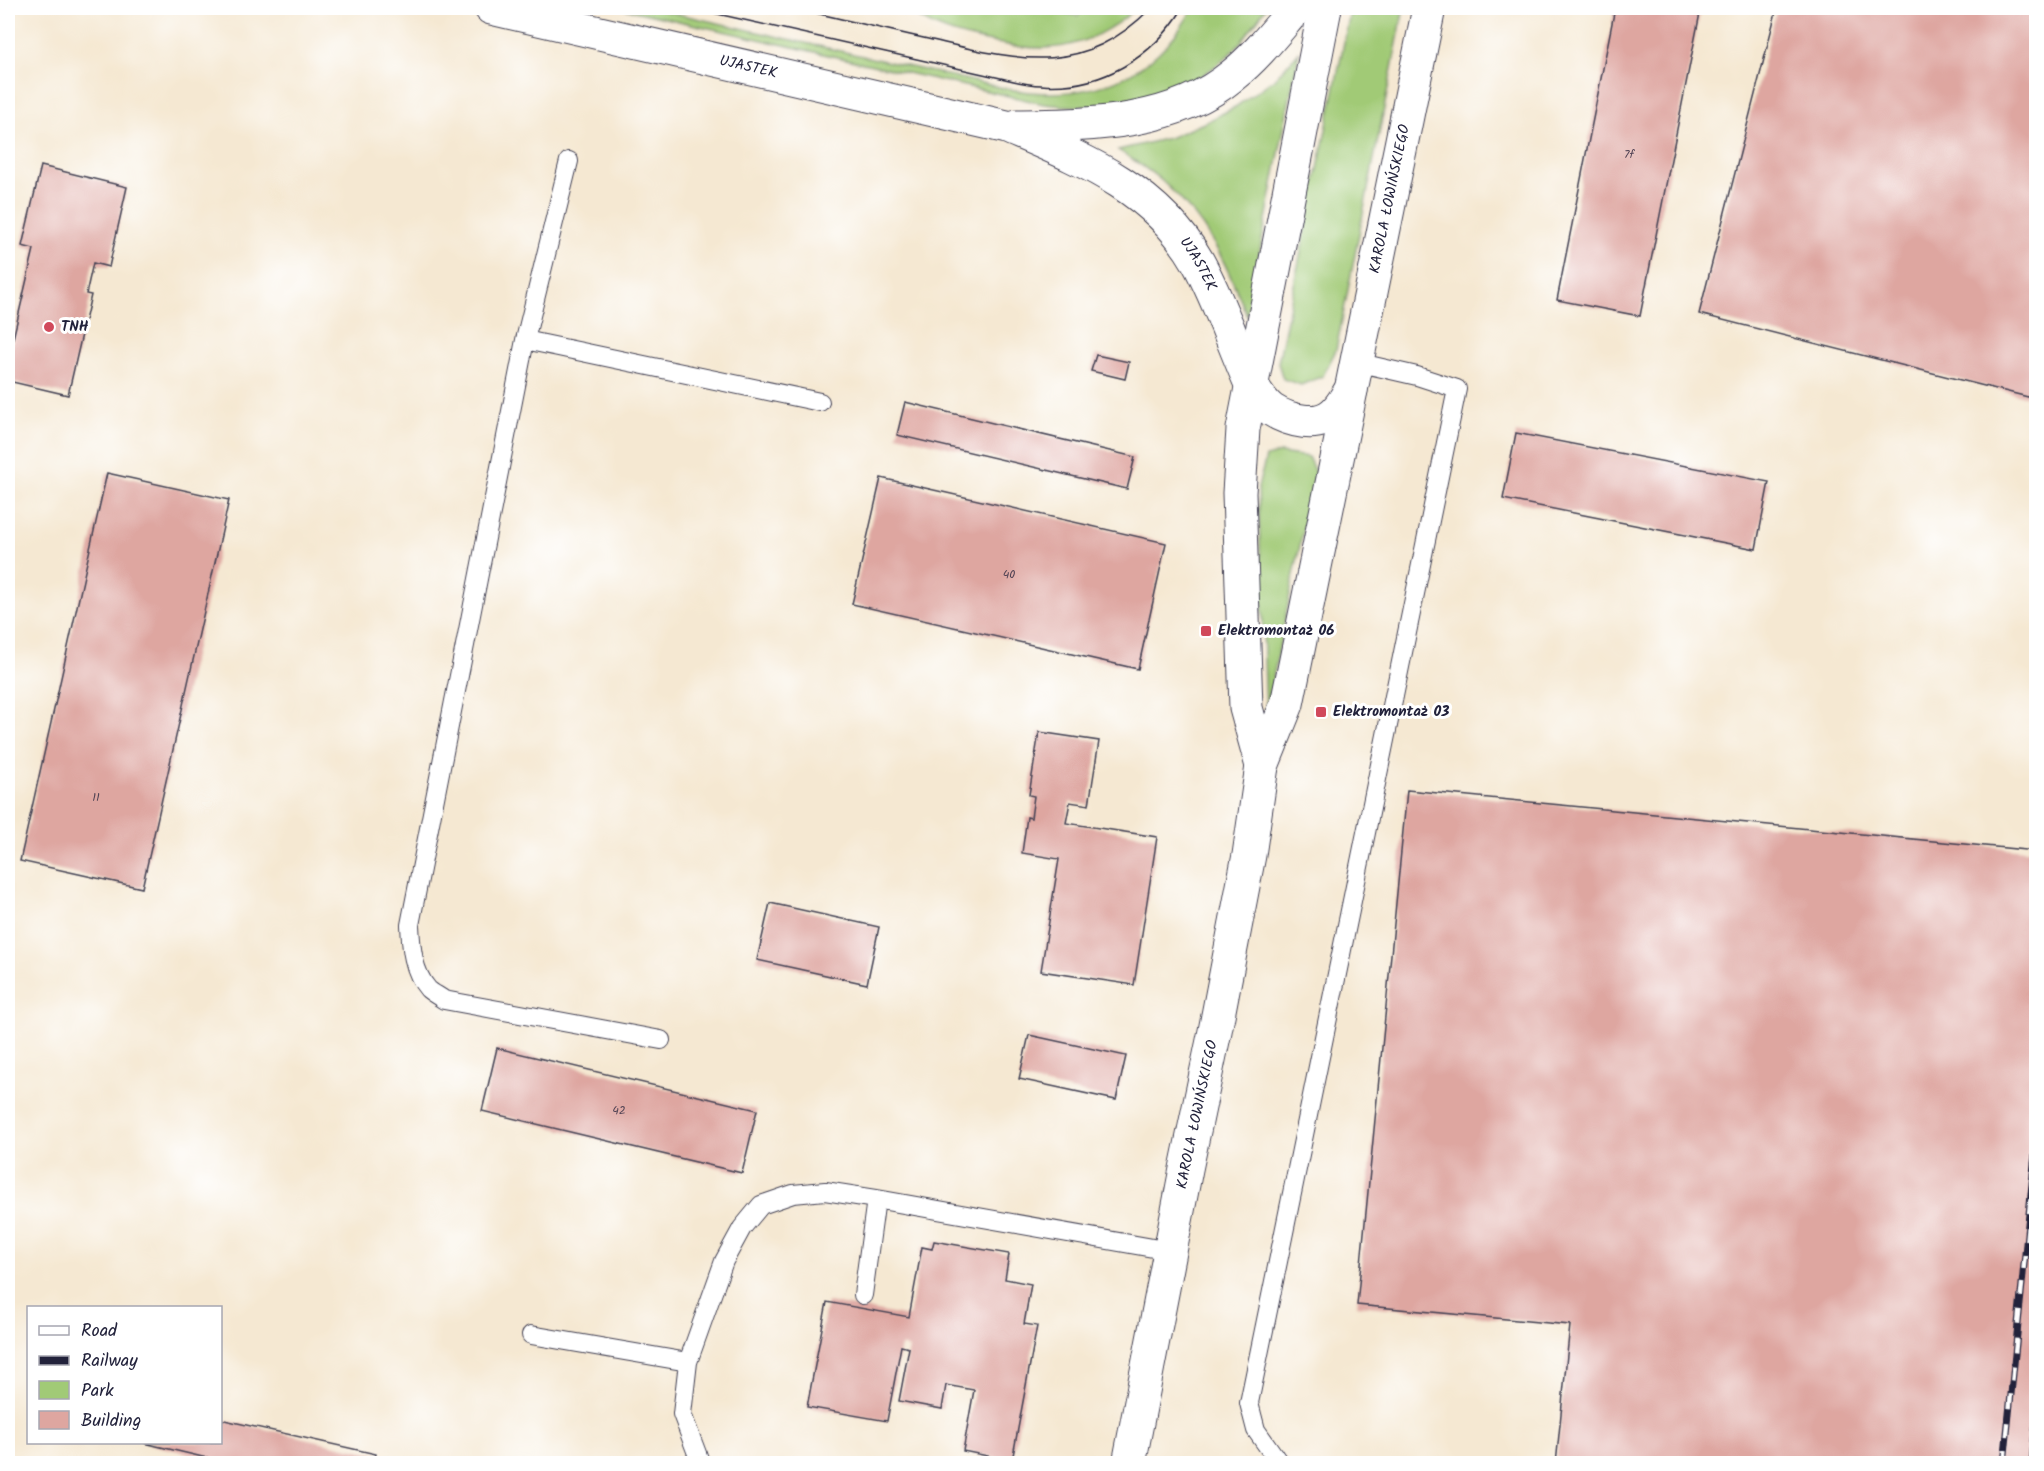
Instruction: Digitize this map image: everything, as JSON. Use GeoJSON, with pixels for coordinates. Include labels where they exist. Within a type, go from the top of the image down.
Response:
{"type":"FeatureCollection","features":[{"type":"Feature","properties":{"kind":"street","name":"UJASTEK"},"geometry":{"type":"LineString","coordinates":[[491,8],[1007,127],[1077,157],[1123,182],[1151,205],[1197,261],[1251,384]]}},
{"type":"Feature","properties":{"kind":"street","name":"UJASTEK"},"geometry":{"type":"LineString","coordinates":[[1007,127],[1105,123],[1167,111],[1202,95],[1232,76],[1259,51],[1296,8]]}},
{"type":"Feature","properties":{"kind":"street","name":"KAROLA ŁOWIŃSKIEGO"},"geometry":{"type":"LineString","coordinates":[[1262,766],[1245,708],[1239,493],[1243,429],[1325,8]]}},
{"type":"Feature","properties":{"kind":"street","name":"KAROLA ŁOWIŃSKIEGO"},"geometry":{"type":"LineString","coordinates":[[1129,1464],[1249,855],[1262,766],[1287,704],[1429,8]]}},
{"type":"Feature","properties":{"kind":"street","name":"KAROLA ŁOWIŃSKIEGO"},"geometry":{"type":"LineString","coordinates":[[1251,384],[1271,410],[1304,422],[1321,420],[1333,414],[1354,376]]}},
{"type":"Feature","properties":{"kind":"lane"},"geometry":{"type":"LineString","coordinates":[[569,161],[525,340],[410,925],[411,949],[417,970],[428,989],[444,1000],[661,1040]]}},
{"type":"Feature","properties":{"kind":"lane"},"geometry":{"type":"LineString","coordinates":[[525,340],[820,402]]}},
{"type":"Feature","properties":{"kind":"lane"},"geometry":{"type":"LineString","coordinates":[[1280,1464],[1256,1430],[1249,1403],[1457,389],[1417,376],[1354,376]]}},
{"type":"Feature","properties":{"kind":"lane"},"geometry":{"type":"LineString","coordinates":[[701,1464],[682,1414],[688,1362],[724,1261],[742,1228],[761,1205],[793,1194],[825,1191],[1170,1251]]}},
{"type":"Feature","properties":{"kind":"lane"},"geometry":{"type":"LineString","coordinates":[[863,1295],[876,1199]]}},
{"type":"Feature","properties":{"kind":"lane"},"geometry":{"type":"LineString","coordinates":[[531,1335],[688,1362]]}},
{"type":"Feature","properties":{"kind":"green space"},"geometry":{"type":"Polygon","coordinates":[[[621,8],[652,8],[1008,89],[1037,93],[1065,93],[1091,89],[1115,81],[1138,69],[1158,53],[1177,33],[1193,8],[1266,8],[1246,36],[1222,61],[1183,85],[1138,100],[1114,104],[1067,106],[1044,104],[621,8]]]}},
{"type":"Feature","properties":{"kind":"green space"},"geometry":{"type":"Polygon","coordinates":[[[906,8],[1039,8],[1078,16],[1086,8],[1137,8],[1099,34],[1081,42],[1043,48],[1001,44],[958,35],[931,24],[906,8]]]}},
{"type":"Feature","properties":{"kind":"green space"},"geometry":{"type":"Polygon","coordinates":[[[1351,8],[1404,8],[1336,350],[1323,376],[1301,385],[1283,379],[1278,363],[1351,8]]]}},
{"type":"Feature","properties":{"kind":"green space"},"geometry":{"type":"Polygon","coordinates":[[[1299,52],[1247,316],[1223,260],[1192,212],[1158,178],[1118,150],[1169,138],[1235,107],[1273,80],[1299,52]]]}},
{"type":"Feature","properties":{"kind":"green space"},"geometry":{"type":"Polygon","coordinates":[[[1280,453],[1308,457],[1315,472],[1266,712],[1258,487],[1266,457],[1280,453]]]}},
{"type":"Feature","properties":{"kind":"building"},"geometry":{"type":"Polygon","coordinates":[[[1615,8],[1701,8],[1640,316],[1557,300],[1615,8]]]}},
{"type":"Feature","properties":{"kind":"building"},"geometry":{"type":"Polygon","coordinates":[[[1777,8],[2036,8],[2036,399],[1699,314],[1777,8]]]}},
{"type":"Feature","properties":{"kind":"building"},"geometry":{"type":"Polygon","coordinates":[[[41,166],[127,187],[109,267],[93,263],[86,294],[91,295],[68,395],[8,381],[8,360],[34,249],[22,246],[41,166]]]}},
{"type":"Feature","properties":{"kind":"building"},"geometry":{"type":"Polygon","coordinates":[[[1096,355],[1129,362],[1125,379],[1091,371],[1096,355]]]}},
{"type":"Feature","properties":{"kind":"building"},"geometry":{"type":"Polygon","coordinates":[[[905,402],[1135,457],[1127,489],[897,435],[905,402]]]}},
{"type":"Feature","properties":{"kind":"building"},"geometry":{"type":"Polygon","coordinates":[[[1516,433],[1769,482],[1756,549],[1503,499],[1516,433]]]}},
{"type":"Feature","properties":{"kind":"building"},"geometry":{"type":"Polygon","coordinates":[[[107,473],[229,500],[142,888],[20,861],[107,473]]]}},
{"type":"Feature","properties":{"kind":"building"},"geometry":{"type":"Polygon","coordinates":[[[881,478],[1166,543],[1138,669],[852,604],[881,478]]]}},
{"type":"Feature","properties":{"kind":"building"},"geometry":{"type":"Polygon","coordinates":[[[1039,732],[1099,741],[1089,805],[1070,802],[1066,823],[1157,837],[1134,985],[1041,971],[1059,859],[1022,853],[1027,817],[1031,818],[1034,796],[1029,795],[1039,732]]]}},
{"type":"Feature","properties":{"kind":"building"},"geometry":{"type":"Polygon","coordinates":[[[1407,790],[2036,851],[2036,1392],[2029,1464],[1556,1464],[1570,1325],[1357,1305],[1407,790]]]}},
{"type":"Feature","properties":{"kind":"building"},"geometry":{"type":"Polygon","coordinates":[[[770,903],[879,927],[867,984],[757,960],[770,903]]]}},
{"type":"Feature","properties":{"kind":"building"},"geometry":{"type":"Polygon","coordinates":[[[1029,1035],[1126,1056],[1116,1100],[1019,1079],[1029,1035]]]}},
{"type":"Feature","properties":{"kind":"building"},"geometry":{"type":"Polygon","coordinates":[[[497,1048],[757,1110],[742,1173],[482,1111],[497,1048]]]}},
{"type":"Feature","properties":{"kind":"building"},"geometry":{"type":"Polygon","coordinates":[[[934,1241],[1009,1254],[1005,1279],[1031,1284],[1024,1324],[1037,1326],[1012,1461],[963,1451],[974,1390],[946,1385],[942,1409],[899,1401],[909,1348],[901,1346],[887,1421],[807,1407],[827,1302],[909,1317],[922,1247],[932,1249],[934,1241]]]}},
{"type":"Feature","properties":{"kind":"building"},"geometry":{"type":"Polygon","coordinates":[[[222,1419],[376,1454],[374,1464],[232,1464],[148,1444],[222,1444],[222,1419]]]}},
{"type":"Feature","properties":{"kind":"tram line"},"geometry":{"type":"LineString","coordinates":[[691,8],[1036,85],[1084,82],[1123,67],[1157,41],[1183,8]]}},
{"type":"Feature","properties":{"kind":"tram line"},"geometry":{"type":"LineString","coordinates":[[794,8],[990,53],[1045,58],[1072,55],[1098,46],[1125,31],[1151,8]]}},
{"type":"Feature","properties":{"kind":"railway"},"geometry":{"type":"LineString","coordinates":[[2004,1464],[2036,1144]]}},
{"type":"Feature","properties":{"kind":"place","name":"TNH"},"geometry":{"type":"Point","coordinates":[49,327]}},
{"type":"Feature","properties":{"kind":"place","name":"Elektromontaż 06"},"geometry":{"type":"Point","coordinates":[1206,631]}},
{"type":"Feature","properties":{"kind":"place","name":"Elektromontaż 03"},"geometry":{"type":"Point","coordinates":[1321,712]}}]}
